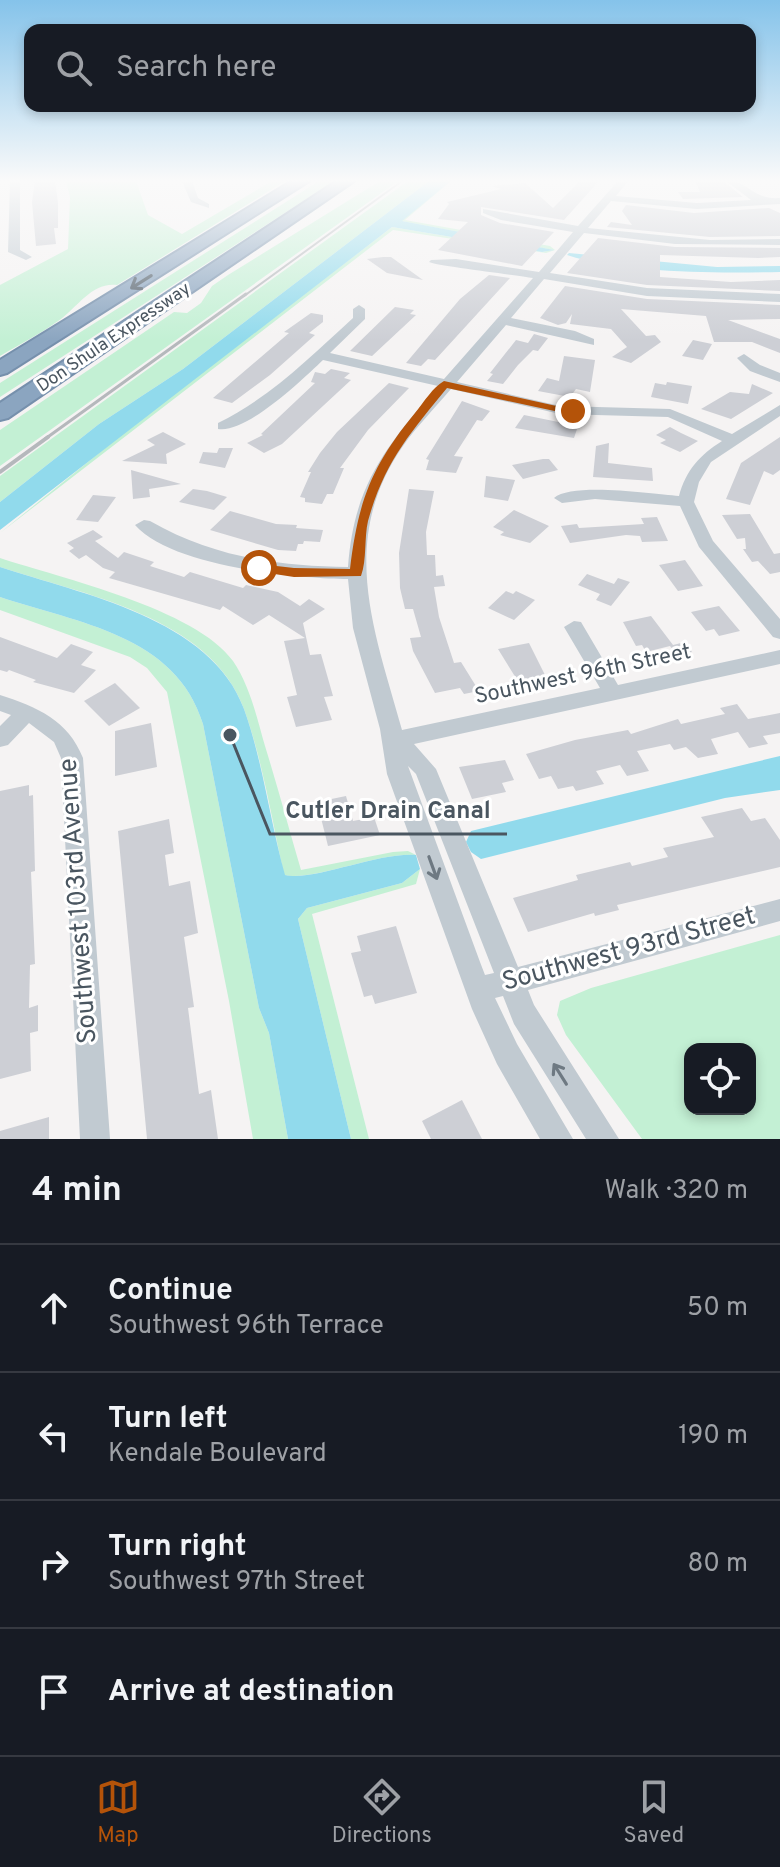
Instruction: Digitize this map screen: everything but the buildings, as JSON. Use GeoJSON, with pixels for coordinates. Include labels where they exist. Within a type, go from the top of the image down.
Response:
{"type":"FeatureCollection","features":[{"type":"Feature","properties":{"kind":"highway","name":"Don Shula Expressway"},"geometry":{"type":"LineString","coordinates":[[0,369],[217,234]]}},
{"type":"Feature","properties":{"kind":"highway","name":"Don Shula Expressway"},"geometry":{"type":"LineString","coordinates":[[0,413],[267,234]]}},
{"type":"Feature","properties":{"kind":"highway"},"geometry":{"type":"LineString","coordinates":[[254,243],[270,234]]}},
{"type":"Feature","properties":{"kind":"street"},"geometry":{"type":"LineString","coordinates":[[14,234],[14,252],[26,257]]}},
{"type":"Feature","properties":{"kind":"street"},"geometry":{"type":"LineString","coordinates":[[558,1139],[512,1060],[478,990],[398,774],[396,740],[363,631],[357,602],[356,573],[361,523],[381,467],[444,384],[575,234]]}},
{"type":"Feature","properties":{"kind":"street"},"geometry":{"type":"LineString","coordinates":[[615,234],[692,243],[780,242]]}},
{"type":"Feature","properties":{"kind":"street"},"geometry":{"type":"LineString","coordinates":[[435,262],[456,262],[647,292],[780,298]]}},
{"type":"Feature","properties":{"kind":"street"},"geometry":{"type":"LineString","coordinates":[[223,426],[250,415],[359,319],[359,309]]}},
{"type":"Feature","properties":{"kind":"street"},"geometry":{"type":"LineString","coordinates":[[501,320],[570,334],[589,342]]}},
{"type":"Feature","properties":{"kind":"street"},"geometry":{"type":"LineString","coordinates":[[319,355],[573,411],[670,413],[733,440]]}},
{"type":"Feature","properties":{"kind":"street"},"geometry":{"type":"LineString","coordinates":[[744,358],[755,368],[780,378]]}},
{"type":"Feature","properties":{"kind":"street"},"geometry":{"type":"LineString","coordinates":[[780,409],[705,459],[691,482],[686,502],[705,543],[780,632]]}},
{"type":"Feature","properties":{"kind":"street"},"geometry":{"type":"LineString","coordinates":[[562,498],[595,494],[686,502]]}},
{"type":"Feature","properties":{"kind":"street"},"geometry":{"type":"LineString","coordinates":[[144,525],[167,540],[259,568],[294,573],[356,573]]}},
{"type":"Feature","properties":{"kind":"street"},"geometry":{"type":"LineString","coordinates":[[574,627],[612,692]]}},
{"type":"Feature","properties":{"kind":"street","name":"Southwest 96th Street"},"geometry":{"type":"LineString","coordinates":[[396,740],[780,657]]}},
{"type":"Feature","properties":{"kind":"street","name":"Southwest 103rd Avenue"},"geometry":{"type":"LineString","coordinates":[[0,703],[26,713],[57,731],[72,758],[95,1139]]}},
{"type":"Feature","properties":{"kind":"street"},"geometry":{"type":"LineString","coordinates":[[0,739],[26,713]]}},
{"type":"Feature","properties":{"kind":"street"},"geometry":{"type":"LineString","coordinates":[[396,740],[425,769],[509,983],[541,1043],[604,1139]]}},
{"type":"Feature","properties":{"kind":"street","name":"Southwest 93rd Street"},"geometry":{"type":"LineString","coordinates":[[478,990],[780,910]]}},
{"type":"Feature","properties":{"kind":"green space"},"geometry":{"type":"Polygon","coordinates":[[[69,234],[199,234],[117,285],[93,291],[54,324],[0,356],[0,285],[68,249],[69,234]]]}},
{"type":"Feature","properties":{"kind":"green space"},"geometry":{"type":"Polygon","coordinates":[[[235,234],[252,234],[0,397],[0,383],[235,234]]]}},
{"type":"Feature","properties":{"kind":"green space"},"geometry":{"type":"Polygon","coordinates":[[[294,234],[324,234],[0,466],[0,430],[174,312],[187,313],[201,303],[212,286],[294,234]]]}},
{"type":"Feature","properties":{"kind":"green space"},"geometry":{"type":"Polygon","coordinates":[[[334,234],[359,234],[183,369],[99,424],[0,502],[0,476],[334,234]]]}},
{"type":"Feature","properties":{"kind":"green space"},"geometry":{"type":"Polygon","coordinates":[[[383,234],[388,234],[0,533],[125,432],[383,234]]]}},
{"type":"Feature","properties":{"kind":"green space"},"geometry":{"type":"Polygon","coordinates":[[[421,234],[542,252],[553,250],[470,234],[484,234],[550,246],[555,250],[546,253],[421,234]]]}},
{"type":"Feature","properties":{"kind":"green space"},"geometry":{"type":"Polygon","coordinates":[[[0,558],[126,598],[190,626],[215,642],[233,661],[252,702],[301,870],[393,852],[408,851],[416,855],[383,858],[311,874],[284,875],[257,750],[244,709],[227,678],[203,652],[174,631],[105,600],[0,567],[0,558]]]}},
{"type":"Feature","properties":{"kind":"green space"},"geometry":{"type":"Polygon","coordinates":[[[0,597],[121,637],[171,670],[190,694],[203,724],[259,1008],[269,1033],[288,1139],[253,1139],[229,1001],[167,692],[147,668],[130,657],[0,610],[0,597]]]}},
{"type":"Feature","properties":{"kind":"green space"},"geometry":{"type":"Polygon","coordinates":[[[420,869],[416,884],[312,914],[369,1139],[351,1139],[298,919],[307,908],[402,883],[420,869]]]}},
{"type":"Feature","properties":{"kind":"green space"},"geometry":{"type":"Polygon","coordinates":[[[780,935],[780,1139],[642,1139],[566,1035],[557,1015],[560,1001],[591,988],[780,935]]]}},
{"type":"Feature","properties":{"kind":"water"},"geometry":{"type":"Polygon","coordinates":[[[359,234],[383,234],[0,530],[0,502],[99,424],[183,369],[359,234]]]}},
{"type":"Feature","properties":{"kind":"water"},"geometry":{"type":"Polygon","coordinates":[[[435,234],[471,234],[554,250],[542,252],[435,234]]]}},
{"type":"Feature","properties":{"kind":"water"},"geometry":{"type":"Polygon","coordinates":[[[567,255],[717,267],[780,266],[780,272],[644,269],[591,261],[567,255]]]}},
{"type":"Feature","properties":{"kind":"water"},"geometry":{"type":"Polygon","coordinates":[[[0,567],[140,614],[174,631],[203,652],[227,678],[244,709],[285,875],[312,874],[383,858],[416,855],[420,869],[402,883],[307,908],[298,919],[351,1139],[288,1139],[269,1033],[259,1008],[203,724],[190,694],[171,670],[121,637],[0,597],[0,567]]]}},
{"type":"Feature","properties":{"kind":"water"},"geometry":{"type":"Polygon","coordinates":[[[780,756],[780,790],[725,798],[481,859],[471,852],[466,842],[471,831],[780,756]]]}},
{"type":"Feature","properties":{"kind":"railway"},"geometry":{"type":"LineString","coordinates":[[244,296],[329,234]]}},
{"type":"Feature","properties":{"kind":"railway"},"geometry":{"type":"LineString","coordinates":[[45,439],[246,294]]}},
{"type":"Feature","properties":{"kind":"railway"},"geometry":{"type":"LineString","coordinates":[[0,472],[48,437]]}},
{"type":"Feature","properties":{"kind":"place","name":"Cutler Drain Canal"},"geometry":{"type":"Point","coordinates":[230,735]}},
{"type":"Feature","properties":{"kind":"route"},"geometry":{"type":"LineString","coordinates":[[259,568],[294,573],[356,573],[361,523],[381,467],[444,384],[573,411]]}}]}
